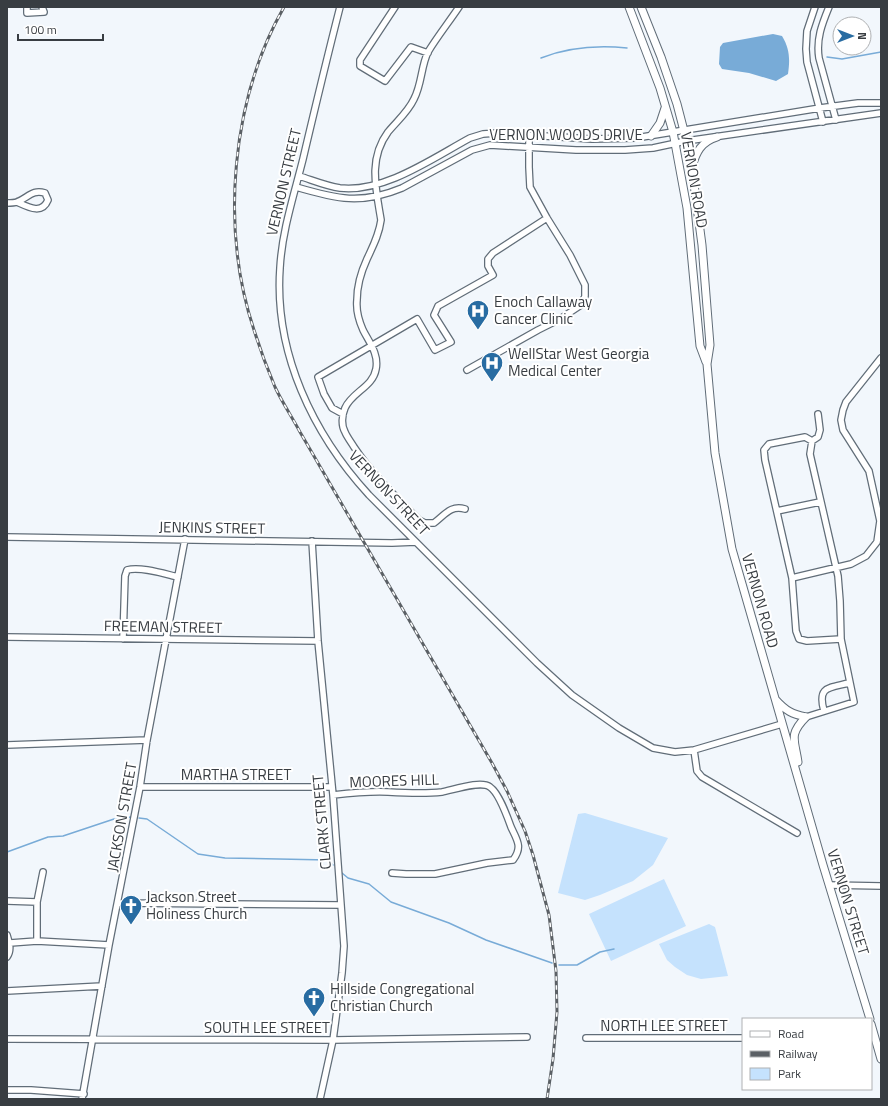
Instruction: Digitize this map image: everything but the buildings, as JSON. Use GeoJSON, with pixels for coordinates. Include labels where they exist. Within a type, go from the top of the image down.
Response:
{"type":"FeatureCollection","features":[{"type":"Feature","properties":{"kind":"main road","name":"VERNON ROAD"},"geometry":{"type":"LineString","coordinates":[[629,7],[666,105],[673,132],[690,231],[700,346],[707,364]]}},
{"type":"Feature","properties":{"kind":"main road","name":"VERNON ROAD"},"geometry":{"type":"LineString","coordinates":[[641,7],[663,62],[684,130],[692,169],[700,224],[710,345],[707,364],[715,453],[732,549],[816,839]]}},
{"type":"Feature","properties":{"kind":"main road"},"geometry":{"type":"LineString","coordinates":[[650,136],[660,123],[666,105]]}},
{"type":"Feature","properties":{"kind":"main road"},"geometry":{"type":"LineString","coordinates":[[692,169],[695,156],[701,146],[708,140],[717,137]]}},
{"type":"Feature","properties":{"kind":"main road"},"geometry":{"type":"LineString","coordinates":[[775,700],[785,710],[795,715],[806,716]]}},
{"type":"Feature","properties":{"kind":"main road"},"geometry":{"type":"LineString","coordinates":[[799,780],[798,760],[794,740],[795,732],[799,724],[806,716]]}},
{"type":"Feature","properties":{"kind":"main road","name":"VERNON STREET"},"geometry":{"type":"LineString","coordinates":[[816,839],[870,1018]]}},
{"type":"Feature","properties":{"kind":"main road"},"geometry":{"type":"LineString","coordinates":[[873,1039],[881,1059]]}},
{"type":"Feature","properties":{"kind":"street"},"geometry":{"type":"LineString","coordinates":[[27,7],[27,13],[44,12],[42,7]]}},
{"type":"Feature","properties":{"kind":"street","name":"VERNON STREET"},"geometry":{"type":"LineString","coordinates":[[340,7],[283,242],[279,281],[280,307],[284,334],[296,376],[314,418],[337,458],[369,495],[456,584],[537,663],[572,695],[619,728],[653,748],[674,752],[694,750],[782,724]]}},
{"type":"Feature","properties":{"kind":"street"},"geometry":{"type":"LineString","coordinates":[[395,7],[360,60],[360,66],[385,81],[411,47],[428,53]]}},
{"type":"Feature","properties":{"kind":"street"},"geometry":{"type":"LineString","coordinates":[[459,7],[428,53],[415,97],[408,110],[388,132],[379,149],[375,170],[375,184],[381,220],[375,244],[362,272],[358,285],[356,302],[360,322],[372,345],[377,362],[374,375],[366,386],[351,399],[346,406],[343,414],[343,424],[345,433],[359,454],[378,478],[418,520],[425,523],[434,524],[451,509],[456,507],[465,509]]}},
{"type":"Feature","properties":{"kind":"street"},"geometry":{"type":"LineString","coordinates":[[815,7],[807,31],[806,49],[807,62],[823,122]]}},
{"type":"Feature","properties":{"kind":"street"},"geometry":{"type":"LineString","coordinates":[[829,7],[820,29],[818,48],[819,58],[836,120]]}},
{"type":"Feature","properties":{"kind":"street","name":"VERNON WOODS DRIVE"},"geometry":{"type":"LineString","coordinates":[[299,176],[341,188],[359,187],[389,181],[403,175],[470,138],[490,134],[606,139],[650,136],[820,108],[858,103],[881,103]]}},
{"type":"Feature","properties":{"kind":"street","name":"VERNON WOODS DRIVE"},"geometry":{"type":"LineString","coordinates":[[296,187],[343,199],[363,199],[402,188],[478,148],[497,145],[601,151],[653,148],[686,141],[881,113]]}},
{"type":"Feature","properties":{"kind":"street"},"geometry":{"type":"LineString","coordinates":[[467,370],[560,319],[581,305],[585,296],[585,285],[570,255],[530,187],[529,135]]}},
{"type":"Feature","properties":{"kind":"street"},"geometry":{"type":"LineString","coordinates":[[7,203],[17,202],[34,192],[39,191],[44,193],[48,200],[42,208],[35,209],[17,202]]}},
{"type":"Feature","properties":{"kind":"street"},"geometry":{"type":"LineString","coordinates":[[343,414],[332,408],[324,394],[318,377],[417,319],[435,350],[451,342],[434,315],[438,306],[493,275],[488,266],[488,258],[493,253],[547,218]]}},
{"type":"Feature","properties":{"kind":"street"},"geometry":{"type":"LineString","coordinates":[[792,578],[851,564],[866,556],[877,542],[880,521],[869,471],[843,430],[841,420],[846,402],[881,358]]}},
{"type":"Feature","properties":{"kind":"street"},"geometry":{"type":"LineString","coordinates":[[806,716],[854,702],[841,639],[838,576],[810,454],[812,442],[818,437],[820,430],[818,414]]}},
{"type":"Feature","properties":{"kind":"street"},"geometry":{"type":"LineString","coordinates":[[812,442],[805,437],[769,444],[764,450],[765,460],[792,578],[796,631],[799,639],[807,641],[841,639]]}},
{"type":"Feature","properties":{"kind":"street"},"geometry":{"type":"LineString","coordinates":[[777,511],[820,502]]}},
{"type":"Feature","properties":{"kind":"street","name":"JENKINS STREET"},"geometry":{"type":"LineString","coordinates":[[7,537],[392,543],[416,542]]}},
{"type":"Feature","properties":{"kind":"street","name":"JACKSON STREET"},"geometry":{"type":"LineString","coordinates":[[83,1096],[94,1040],[109,945],[186,540]]}},
{"type":"Feature","properties":{"kind":"street","name":"CLARK STREET"},"geometry":{"type":"LineString","coordinates":[[312,541],[318,641],[331,787],[333,795],[344,946],[333,1040],[320,1099]]}},
{"type":"Feature","properties":{"kind":"street"},"geometry":{"type":"LineString","coordinates":[[123,639],[125,576],[127,570],[133,569],[178,577]]}},
{"type":"Feature","properties":{"kind":"street","name":"FREEMAN STREET"},"geometry":{"type":"LineString","coordinates":[[7,637],[318,641]]}},
{"type":"Feature","properties":{"kind":"street"},"geometry":{"type":"LineString","coordinates":[[824,711],[821,701],[822,693],[827,689],[849,683]]}},
{"type":"Feature","properties":{"kind":"street"},"geometry":{"type":"LineString","coordinates":[[7,745],[147,740]]}},
{"type":"Feature","properties":{"kind":"street"},"geometry":{"type":"LineString","coordinates":[[694,750],[697,771],[702,777],[797,833]]}},
{"type":"Feature","properties":{"kind":"street","name":"MOORES HILL"},"geometry":{"type":"LineString","coordinates":[[333,795],[387,792],[416,794],[438,792],[479,784],[490,787],[496,795],[518,843],[518,854],[513,860],[487,863],[435,874],[392,873]]}},
{"type":"Feature","properties":{"kind":"street","name":"MARTHA STREET"},"geometry":{"type":"LineString","coordinates":[[140,786],[331,787]]}},
{"type":"Feature","properties":{"kind":"street"},"geometry":{"type":"LineString","coordinates":[[37,941],[37,902],[43,872]]}},
{"type":"Feature","properties":{"kind":"street"},"geometry":{"type":"LineString","coordinates":[[829,885],[881,886]]}},
{"type":"Feature","properties":{"kind":"street"},"geometry":{"type":"LineString","coordinates":[[7,901],[37,902]]}},
{"type":"Feature","properties":{"kind":"street"},"geometry":{"type":"LineString","coordinates":[[118,903],[340,905]]}},
{"type":"Feature","properties":{"kind":"street"},"geometry":{"type":"LineString","coordinates":[[7,935],[10,944],[9,954],[7,957]]}},
{"type":"Feature","properties":{"kind":"street"},"geometry":{"type":"LineString","coordinates":[[10,944],[37,941],[109,945]]}},
{"type":"Feature","properties":{"kind":"street"},"geometry":{"type":"LineString","coordinates":[[7,991],[102,986]]}},
{"type":"Feature","properties":{"kind":"street","name":"SOUTH LEE STREET"},"geometry":{"type":"LineString","coordinates":[[7,1040],[333,1040],[527,1037]]}},
{"type":"Feature","properties":{"kind":"street","name":"NORTH LEE STREET"},"geometry":{"type":"LineString","coordinates":[[586,1038],[742,1038]]}},
{"type":"Feature","properties":{"kind":"street"},"geometry":{"type":"LineString","coordinates":[[7,1090],[31,1090],[83,1096]]}},
{"type":"Feature","properties":{"kind":"green space"},"geometry":{"type":"Polygon","coordinates":[[[585,813],[668,838],[653,865],[633,881],[585,900],[558,893],[578,814],[585,813]]]}},
{"type":"Feature","properties":{"kind":"green space"},"geometry":{"type":"Polygon","coordinates":[[[664,879],[686,926],[611,961],[589,914],[664,879]]]}},
{"type":"Feature","properties":{"kind":"green space"},"geometry":{"type":"Polygon","coordinates":[[[709,924],[715,927],[728,976],[701,979],[687,975],[675,967],[667,960],[659,944],[709,924]]]}},
{"type":"Feature","properties":{"kind":"water"},"geometry":{"type":"Polygon","coordinates":[[[773,34],[782,36],[787,45],[789,59],[788,74],[776,81],[749,73],[722,69],[719,64],[720,47],[723,43],[773,34]]]}},
{"type":"Feature","properties":{"kind":"waterway"},"geometry":{"type":"LineString","coordinates":[[541,58],[573,49],[594,47],[627,48]]}},
{"type":"Feature","properties":{"kind":"waterway"},"geometry":{"type":"LineString","coordinates":[[827,57],[842,59],[881,52]]}},
{"type":"Feature","properties":{"kind":"waterway"},"geometry":{"type":"LineString","coordinates":[[7,852],[48,837],[63,836],[114,819],[131,817]]}},
{"type":"Feature","properties":{"kind":"waterway"},"geometry":{"type":"LineString","coordinates":[[139,818],[147,819],[198,854],[225,858],[328,860],[333,865]]}},
{"type":"Feature","properties":{"kind":"waterway"},"geometry":{"type":"LineString","coordinates":[[342,873],[348,878],[369,884],[391,902],[449,923],[486,940],[552,963]]}},
{"type":"Feature","properties":{"kind":"waterway"},"geometry":{"type":"LineString","coordinates":[[559,965],[577,965],[600,952],[614,949]]}},
{"type":"Feature","properties":{"kind":"railway"},"geometry":{"type":"LineString","coordinates":[[284,7],[266,43],[252,82],[242,123],[236,165],[235,207],[237,250],[243,291],[254,330],[269,373],[278,393],[492,763],[507,791],[525,831],[549,915],[556,971],[557,1012],[553,1059],[547,1099]]}},
{"type":"Feature","properties":{"kind":"place","name":"Enoch Callaway Cancer Clinic"},"geometry":{"type":"Point","coordinates":[478,330]}},
{"type":"Feature","properties":{"kind":"place","name":"WellStar West Georgia Medical Center"},"geometry":{"type":"Point","coordinates":[492,382]}},
{"type":"Feature","properties":{"kind":"place","name":"Jackson Street Holiness Church"},"geometry":{"type":"Point","coordinates":[131,926]}},
{"type":"Feature","properties":{"kind":"place","name":"Hillside Congregational Christian Church"},"geometry":{"type":"Point","coordinates":[314,1018]}}]}
